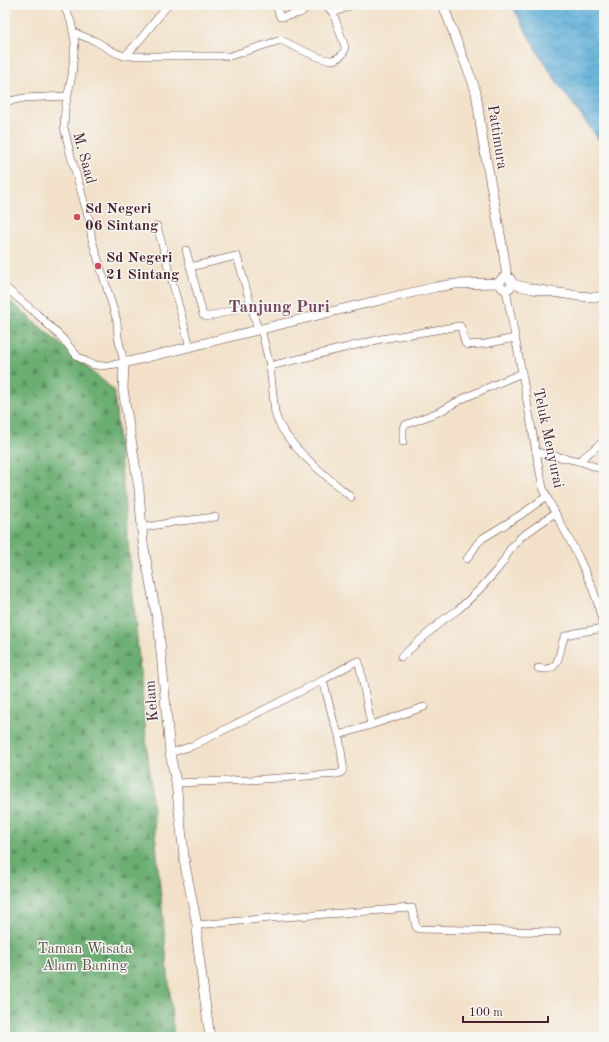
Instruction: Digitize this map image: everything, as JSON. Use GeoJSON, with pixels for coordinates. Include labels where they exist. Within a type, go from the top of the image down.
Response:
{"type":"FeatureCollection","features":[{"type":"Feature","properties":{"kind":"main road","name":"Pattimura"},"geometry":{"type":"LineString","coordinates":[[443,5],[476,92],[508,284]]}},
{"type":"Feature","properties":{"kind":"main road"},"geometry":{"type":"LineString","coordinates":[[124,363],[359,305],[455,284],[499,283],[501,279],[508,284],[533,289],[590,297],[604,295]]}},
{"type":"Feature","properties":{"kind":"main road","name":"Kelam"},"geometry":{"type":"LineString","coordinates":[[124,363],[124,389],[139,489],[141,528],[159,630],[170,753],[176,783],[185,865],[197,925],[198,948],[210,1037]]}},
{"type":"Feature","properties":{"kind":"street","name":"M. Saad"},"geometry":{"type":"LineString","coordinates":[[63,5],[71,21],[75,42],[72,75],[64,108],[64,127],[89,219],[92,240],[117,321],[118,337],[124,363]]}},
{"type":"Feature","properties":{"kind":"street"},"geometry":{"type":"LineString","coordinates":[[125,56],[168,5]]}},
{"type":"Feature","properties":{"kind":"street"},"geometry":{"type":"LineString","coordinates":[[276,5],[280,17],[282,17],[300,13],[310,5]]}},
{"type":"Feature","properties":{"kind":"street"},"geometry":{"type":"LineString","coordinates":[[74,32],[125,56],[230,56],[281,40],[326,59],[333,59],[342,56],[345,51],[333,13],[326,5]]}},
{"type":"Feature","properties":{"kind":"street"},"geometry":{"type":"LineString","coordinates":[[333,13],[352,5]]}},
{"type":"Feature","properties":{"kind":"street"},"geometry":{"type":"LineString","coordinates":[[5,102],[24,98],[67,96]]}},
{"type":"Feature","properties":{"kind":"street"},"geometry":{"type":"LineString","coordinates":[[157,226],[190,347]]}},
{"type":"Feature","properties":{"kind":"street"},"geometry":{"type":"LineString","coordinates":[[186,250],[202,315],[204,316],[251,306]]}},
{"type":"Feature","properties":{"kind":"street"},"geometry":{"type":"LineString","coordinates":[[190,267],[237,256],[270,366],[277,419],[283,430],[298,450],[351,497]]}},
{"type":"Feature","properties":{"kind":"street","name":"Teluk Menyurai"},"geometry":{"type":"LineString","coordinates":[[508,284],[515,338],[543,488],[578,556],[598,601],[604,628]]}},
{"type":"Feature","properties":{"kind":"street"},"geometry":{"type":"LineString","coordinates":[[5,286],[48,324],[78,357],[91,364],[101,366],[124,363]]}},
{"type":"Feature","properties":{"kind":"street"},"geometry":{"type":"LineString","coordinates":[[270,366],[381,339],[460,326],[467,345],[484,344],[515,338]]}},
{"type":"Feature","properties":{"kind":"street"},"geometry":{"type":"LineString","coordinates":[[403,442],[403,428],[405,425],[441,411],[462,399],[522,373]]}},
{"type":"Feature","properties":{"kind":"street"},"geometry":{"type":"LineString","coordinates":[[579,461],[604,441]]}},
{"type":"Feature","properties":{"kind":"street"},"geometry":{"type":"LineString","coordinates":[[536,452],[579,461],[604,470]]}},
{"type":"Feature","properties":{"kind":"street"},"geometry":{"type":"LineString","coordinates":[[466,559],[483,538],[522,514],[547,496]]}},
{"type":"Feature","properties":{"kind":"street"},"geometry":{"type":"LineString","coordinates":[[401,657],[443,620],[459,609],[480,589],[503,562],[510,549],[521,538],[555,513]]}},
{"type":"Feature","properties":{"kind":"street"},"geometry":{"type":"LineString","coordinates":[[141,528],[215,517]]}},
{"type":"Feature","properties":{"kind":"street"},"geometry":{"type":"LineString","coordinates":[[538,668],[545,670],[555,666],[558,662],[565,636],[604,628]]}},
{"type":"Feature","properties":{"kind":"street"},"geometry":{"type":"LineString","coordinates":[[170,753],[192,746],[358,661],[371,725]]}},
{"type":"Feature","properties":{"kind":"street"},"geometry":{"type":"LineString","coordinates":[[176,783],[249,780],[342,773],[344,770],[339,735],[334,723],[323,680]]}},
{"type":"Feature","properties":{"kind":"street"},"geometry":{"type":"LineString","coordinates":[[339,735],[424,706]]}},
{"type":"Feature","properties":{"kind":"street"},"geometry":{"type":"LineString","coordinates":[[197,925],[412,908],[416,927],[419,929],[557,932]]}},
{"type":"Feature","properties":{"kind":"green space","name":"Taman Wisata Alam Baning"},"geometry":{"type":"Polygon","coordinates":[[[5,297],[114,390],[174,1037],[5,1037],[5,297]]]}},
{"type":"Feature","properties":{"kind":"water"},"geometry":{"type":"Polygon","coordinates":[[[512,5],[604,5],[604,147],[561,88],[535,48],[512,5]]]}},
{"type":"Feature","properties":{"kind":"place","name":"Sd Negeri 06 Sintang"},"geometry":{"type":"Point","coordinates":[77,217]}},
{"type":"Feature","properties":{"kind":"place","name":"Sd Negeri 21 Sintang"},"geometry":{"type":"Point","coordinates":[98,266]}},
{"type":"Feature","properties":{"kind":"district","name":"Tanjung Puri"},"geometry":{"type":"Point","coordinates":[279,306]}}]}
